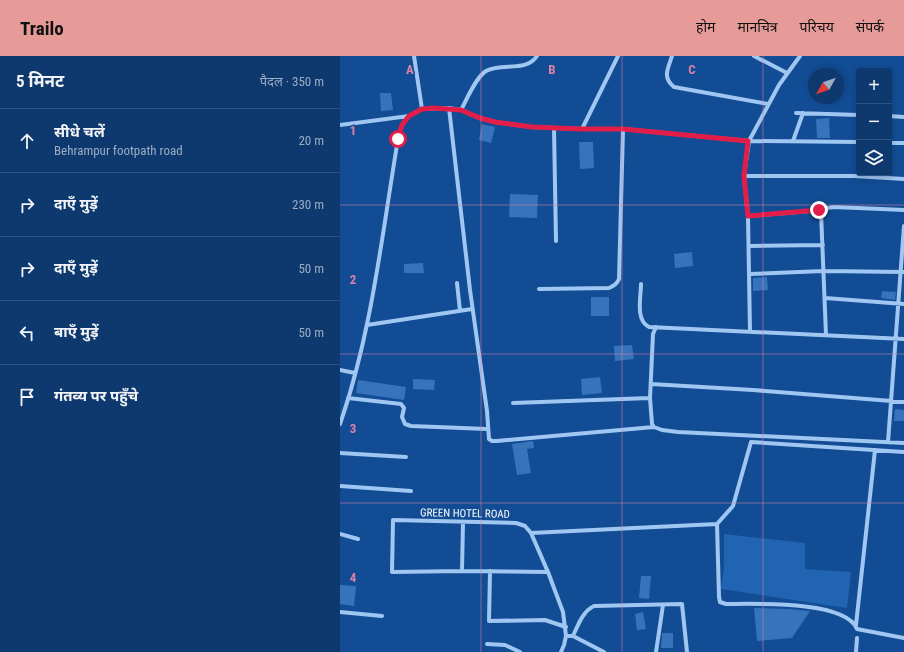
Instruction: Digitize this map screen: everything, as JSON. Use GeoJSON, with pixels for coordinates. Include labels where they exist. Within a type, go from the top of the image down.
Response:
{"type":"FeatureCollection","features":[{"type":"Feature","properties":{"kind":"street"},"geometry":{"type":"LineString","coordinates":[[414,56],[422,109]]}},
{"type":"Feature","properties":{"kind":"street"},"geometry":{"type":"LineString","coordinates":[[461,110],[478,80],[485,72],[498,68],[531,63],[537,56]]}},
{"type":"Feature","properties":{"kind":"street"},"geometry":{"type":"LineString","coordinates":[[582,129],[618,56]]}},
{"type":"Feature","properties":{"kind":"street"},"geometry":{"type":"LineString","coordinates":[[672,56],[666,77],[668,82],[674,87],[768,104]]}},
{"type":"Feature","properties":{"kind":"street"},"geometry":{"type":"LineString","coordinates":[[754,56],[788,73]]}},
{"type":"Feature","properties":{"kind":"street"},"geometry":{"type":"LineString","coordinates":[[750,331],[748,216],[744,176],[748,141],[768,104],[800,56]]}},
{"type":"Feature","properties":{"kind":"street"},"geometry":{"type":"LineString","coordinates":[[449,108],[472,309],[486,411],[488,439],[497,441],[654,427],[662,430],[678,432],[904,443]]}},
{"type":"Feature","properties":{"kind":"street"},"geometry":{"type":"LineString","coordinates":[[340,125],[409,116],[422,109],[449,108],[461,110],[480,118],[495,122],[532,127],[623,129],[748,141],[856,142]]}},
{"type":"Feature","properties":{"kind":"street"},"geometry":{"type":"LineString","coordinates":[[796,113],[856,115]]}},
{"type":"Feature","properties":{"kind":"street"},"geometry":{"type":"LineString","coordinates":[[793,141],[803,113]]}},
{"type":"Feature","properties":{"kind":"street"},"geometry":{"type":"LineString","coordinates":[[340,424],[367,325],[398,139],[402,125],[409,116]]}},
{"type":"Feature","properties":{"kind":"street"},"geometry":{"type":"LineString","coordinates":[[892,116],[904,117]]}},
{"type":"Feature","properties":{"kind":"street"},"geometry":{"type":"LineString","coordinates":[[554,128],[556,242]]}},
{"type":"Feature","properties":{"kind":"street"},"geometry":{"type":"LineString","coordinates":[[539,289],[609,288],[617,283],[619,279],[623,129]]}},
{"type":"Feature","properties":{"kind":"street"},"geometry":{"type":"LineString","coordinates":[[892,143],[904,143]]}},
{"type":"Feature","properties":{"kind":"street"},"geometry":{"type":"LineString","coordinates":[[744,176],[854,176],[904,179]]}},
{"type":"Feature","properties":{"kind":"street"},"geometry":{"type":"LineString","coordinates":[[821,212],[827,208],[834,207],[904,210]]}},
{"type":"Feature","properties":{"kind":"street"},"geometry":{"type":"LineString","coordinates":[[748,216],[810,210],[819,210],[821,212]]}},
{"type":"Feature","properties":{"kind":"street"},"geometry":{"type":"LineString","coordinates":[[821,212],[826,335]]}},
{"type":"Feature","properties":{"kind":"street"},"geometry":{"type":"LineString","coordinates":[[888,442],[898,304],[902,271],[904,226]]}},
{"type":"Feature","properties":{"kind":"street"},"geometry":{"type":"LineString","coordinates":[[749,246],[823,245]]}},
{"type":"Feature","properties":{"kind":"street"},"geometry":{"type":"LineString","coordinates":[[750,274],[824,271],[902,271]]}},
{"type":"Feature","properties":{"kind":"street"},"geometry":{"type":"LineString","coordinates":[[458,283],[460,311]]}},
{"type":"Feature","properties":{"kind":"street"},"geometry":{"type":"LineString","coordinates":[[642,284],[640,315],[641,319],[649,327],[904,339]]}},
{"type":"Feature","properties":{"kind":"street"},"geometry":{"type":"LineString","coordinates":[[825,298],[904,304]]}},
{"type":"Feature","properties":{"kind":"street"},"geometry":{"type":"LineString","coordinates":[[367,325],[472,309]]}},
{"type":"Feature","properties":{"kind":"street"},"geometry":{"type":"LineString","coordinates":[[654,427],[650,398],[653,334],[656,327]]}},
{"type":"Feature","properties":{"kind":"street"},"geometry":{"type":"LineString","coordinates":[[340,370],[355,373]]}},
{"type":"Feature","properties":{"kind":"street"},"geometry":{"type":"LineString","coordinates":[[651,384],[753,390],[904,402]]}},
{"type":"Feature","properties":{"kind":"street"},"geometry":{"type":"LineString","coordinates":[[348,398],[401,404],[404,408],[402,417],[405,424],[410,426],[487,430]]}},
{"type":"Feature","properties":{"kind":"street"},"geometry":{"type":"LineString","coordinates":[[513,403],[650,398]]}},
{"type":"Feature","properties":{"kind":"street"},"geometry":{"type":"LineString","coordinates":[[904,452],[751,442],[732,506],[717,524],[720,602],[726,604],[775,603],[808,607],[846,616],[856,625],[857,629],[904,638]]}},
{"type":"Feature","properties":{"kind":"street"},"geometry":{"type":"LineString","coordinates":[[856,625],[875,450]]}},
{"type":"Feature","properties":{"kind":"street"},"geometry":{"type":"LineString","coordinates":[[340,453],[406,457]]}},
{"type":"Feature","properties":{"kind":"street"},"geometry":{"type":"LineString","coordinates":[[340,486],[411,491]]}},
{"type":"Feature","properties":{"kind":"street","name":"GREEN HOTEL ROAD"},"geometry":{"type":"LineString","coordinates":[[462,571],[392,572],[393,520],[516,523],[525,526],[531,533]]}},
{"type":"Feature","properties":{"kind":"street"},"geometry":{"type":"LineString","coordinates":[[463,522],[462,571],[548,572]]}},
{"type":"Feature","properties":{"kind":"street"},"geometry":{"type":"LineString","coordinates":[[561,652],[566,636],[566,626],[563,612],[531,533],[717,524]]}},
{"type":"Feature","properties":{"kind":"street"},"geometry":{"type":"LineString","coordinates":[[340,534],[358,539]]}},
{"type":"Feature","properties":{"kind":"street"},"geometry":{"type":"LineString","coordinates":[[490,572],[489,621],[545,620],[566,626]]}},
{"type":"Feature","properties":{"kind":"street"},"geometry":{"type":"LineString","coordinates":[[573,636],[581,619],[587,611],[594,606],[682,604],[687,652]]}},
{"type":"Feature","properties":{"kind":"street"},"geometry":{"type":"LineString","coordinates":[[656,652],[663,605]]}},
{"type":"Feature","properties":{"kind":"street"},"geometry":{"type":"LineString","coordinates":[[340,612],[382,616]]}},
{"type":"Feature","properties":{"kind":"street"},"geometry":{"type":"LineString","coordinates":[[566,636],[573,636],[604,652]]}},
{"type":"Feature","properties":{"kind":"street"},"geometry":{"type":"LineString","coordinates":[[856,652],[857,638]]}},
{"type":"Feature","properties":{"kind":"street"},"geometry":{"type":"LineString","coordinates":[[487,644],[505,645],[520,652]]}},
{"type":"Feature","properties":{"kind":"shaded area"},"geometry":{"type":"Polygon","coordinates":[[[724,534],[805,543],[805,569],[851,572],[847,608],[721,589],[724,569],[724,534]]]}},
{"type":"Feature","properties":{"kind":"building"},"geometry":{"type":"Polygon","coordinates":[[[380,93],[391,93],[393,110],[381,111],[380,93]]]}},
{"type":"Feature","properties":{"kind":"building"},"geometry":{"type":"Polygon","coordinates":[[[829,118],[830,138],[817,138],[816,119],[829,118]]]}},
{"type":"Feature","properties":{"kind":"building"},"geometry":{"type":"Polygon","coordinates":[[[482,124],[495,127],[491,143],[479,140],[482,124]]]}},
{"type":"Feature","properties":{"kind":"building"},"geometry":{"type":"Polygon","coordinates":[[[579,142],[593,142],[594,168],[580,169],[579,142]]]}},
{"type":"Feature","properties":{"kind":"building"},"geometry":{"type":"Polygon","coordinates":[[[510,194],[538,195],[537,218],[509,217],[510,194]]]}},
{"type":"Feature","properties":{"kind":"building"},"geometry":{"type":"Polygon","coordinates":[[[692,252],[693,266],[675,268],[674,254],[692,252]]]}},
{"type":"Feature","properties":{"kind":"building"},"geometry":{"type":"Polygon","coordinates":[[[423,263],[424,273],[404,273],[404,264],[423,263]]]}},
{"type":"Feature","properties":{"kind":"building"},"geometry":{"type":"Polygon","coordinates":[[[767,277],[768,290],[753,291],[753,278],[767,277]]]}},
{"type":"Feature","properties":{"kind":"building"},"geometry":{"type":"Polygon","coordinates":[[[882,291],[896,292],[895,300],[881,298],[882,291]]]}},
{"type":"Feature","properties":{"kind":"building"},"geometry":{"type":"Polygon","coordinates":[[[591,297],[609,297],[609,316],[591,316],[591,297]]]}},
{"type":"Feature","properties":{"kind":"building"},"geometry":{"type":"Polygon","coordinates":[[[632,345],[634,359],[615,361],[614,346],[632,345]]]}},
{"type":"Feature","properties":{"kind":"building"},"geometry":{"type":"Polygon","coordinates":[[[600,377],[602,393],[582,395],[581,379],[600,377]]]}},
{"type":"Feature","properties":{"kind":"building"},"geometry":{"type":"Polygon","coordinates":[[[413,379],[435,380],[434,390],[413,389],[413,379]]]}},
{"type":"Feature","properties":{"kind":"building"},"geometry":{"type":"Polygon","coordinates":[[[358,380],[406,387],[404,400],[356,393],[358,380]]]}},
{"type":"Feature","properties":{"kind":"building"},"geometry":{"type":"Polygon","coordinates":[[[895,409],[904,410],[904,421],[894,421],[895,409]]]}},
{"type":"Feature","properties":{"kind":"building"},"geometry":{"type":"Polygon","coordinates":[[[533,441],[534,448],[527,449],[531,473],[517,475],[512,444],[533,441]]]}},
{"type":"Feature","properties":{"kind":"building"},"geometry":{"type":"Polygon","coordinates":[[[641,576],[651,576],[649,599],[639,598],[641,576]]]}},
{"type":"Feature","properties":{"kind":"building"},"geometry":{"type":"Polygon","coordinates":[[[340,585],[356,586],[354,606],[340,604],[340,585]]]}},
{"type":"Feature","properties":{"kind":"building"},"geometry":{"type":"Polygon","coordinates":[[[754,608],[810,611],[792,638],[757,641],[754,608]]]}},
{"type":"Feature","properties":{"kind":"building"},"geometry":{"type":"Polygon","coordinates":[[[643,612],[646,629],[637,630],[635,614],[643,612]]]}},
{"type":"Feature","properties":{"kind":"building"},"geometry":{"type":"Polygon","coordinates":[[[662,633],[673,633],[673,648],[661,648],[662,633]]]}},
{"type":"Feature","properties":{"kind":"route"},"geometry":{"type":"LineString","coordinates":[[398,139],[402,125],[409,116],[422,109],[449,108],[461,110],[480,118],[495,122],[532,127],[623,129],[748,141],[744,176],[748,216],[819,210]]}}]}
